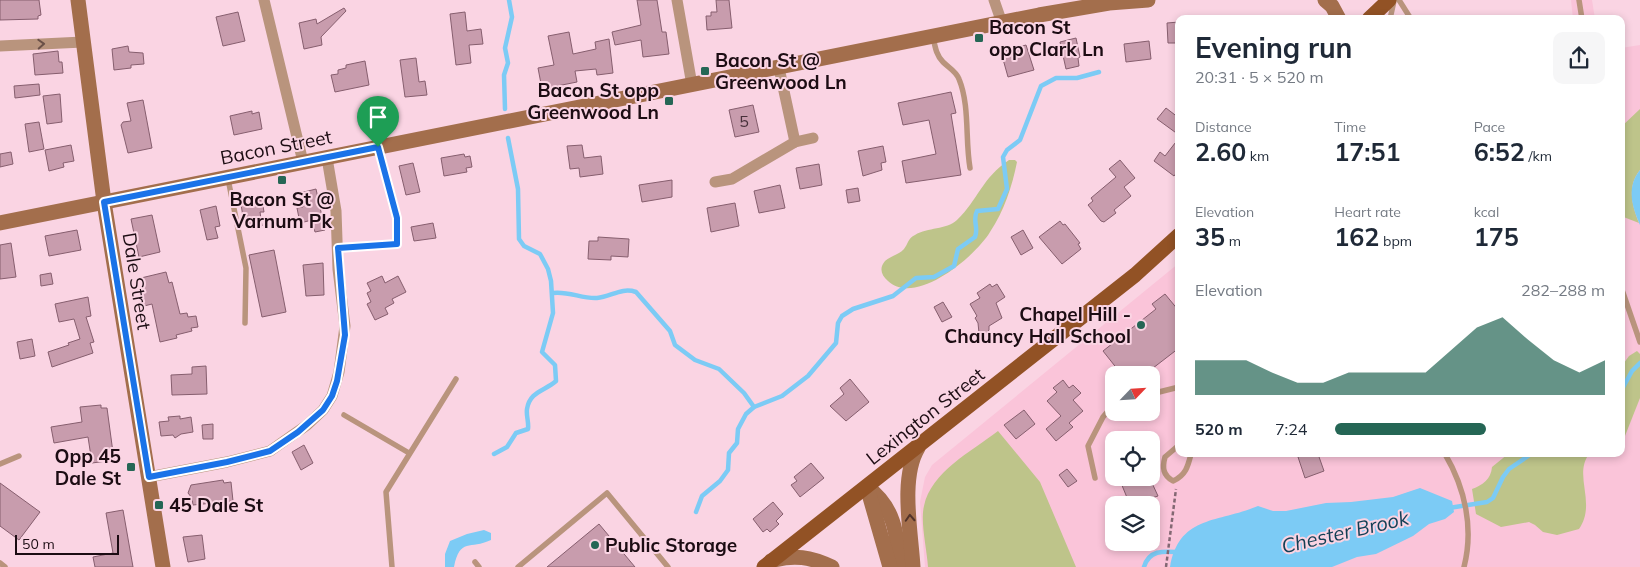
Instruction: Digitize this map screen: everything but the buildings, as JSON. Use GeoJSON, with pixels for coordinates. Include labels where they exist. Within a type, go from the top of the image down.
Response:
{"type":"FeatureCollection","features":[{"type":"Feature","properties":{"kind":"main road","name":"Dale Street"},"geometry":{"type":"LineString","coordinates":[[78,0],[104,202],[163,567]]}},
{"type":"Feature","properties":{"kind":"main road","name":"Bacon Street"},"geometry":{"type":"LineString","coordinates":[[0,223],[1002,22],[1109,3],[1148,0]]}},
{"type":"Feature","properties":{"kind":"main road"},"geometry":{"type":"LineString","coordinates":[[1325,0],[1332,6],[1337,15]]}},
{"type":"Feature","properties":{"kind":"main road"},"geometry":{"type":"LineString","coordinates":[[1373,15],[1390,0]]}},
{"type":"Feature","properties":{"kind":"main road","name":"Lexington Street"},"geometry":{"type":"LineString","coordinates":[[767,564],[918,448],[1134,275],[1175,239]]}},
{"type":"Feature","properties":{"kind":"main road"},"geometry":{"type":"LineString","coordinates":[[913,567],[908,478],[911,462],[918,448]]}},
{"type":"Feature","properties":{"kind":"main road"},"geometry":{"type":"LineString","coordinates":[[867,487],[890,567]]}},
{"type":"Feature","properties":{"kind":"main road"},"geometry":{"type":"LineString","coordinates":[[867,487],[880,498],[890,514],[897,534],[900,567]]}},
{"type":"Feature","properties":{"kind":"main road"},"geometry":{"type":"LineString","coordinates":[[767,564],[796,556],[813,558],[832,567]]}},
{"type":"Feature","properties":{"kind":"street"},"geometry":{"type":"LineString","coordinates":[[264,0],[303,162]]}},
{"type":"Feature","properties":{"kind":"street"},"geometry":{"type":"LineString","coordinates":[[677,0],[692,85]]}},
{"type":"Feature","properties":{"kind":"street"},"geometry":{"type":"LineString","coordinates":[[994,0],[1002,22]]}},
{"type":"Feature","properties":{"kind":"street"},"geometry":{"type":"LineString","coordinates":[[0,46],[83,42]]}},
{"type":"Feature","properties":{"kind":"street"},"geometry":{"type":"LineString","coordinates":[[779,68],[794,142]]}},
{"type":"Feature","properties":{"kind":"street"},"geometry":{"type":"LineString","coordinates":[[715,182],[732,179],[794,142],[813,138]]}},
{"type":"Feature","properties":{"kind":"street"},"geometry":{"type":"LineString","coordinates":[[149,477],[227,462],[270,451],[298,432],[323,410],[332,396],[337,381],[345,335],[334,198],[327,158]]}},
{"type":"Feature","properties":{"kind":"lane"},"geometry":{"type":"LineString","coordinates":[[1391,15],[1394,0]]}},
{"type":"Feature","properties":{"kind":"lane"},"geometry":{"type":"LineString","coordinates":[[1399,0],[1409,15]]}},
{"type":"Feature","properties":{"kind":"lane"},"geometry":{"type":"LineString","coordinates":[[1579,0],[1581,15]]}},
{"type":"Feature","properties":{"kind":"lane"},"geometry":{"type":"LineString","coordinates":[[933,37],[939,57],[956,73],[960,82],[967,120],[966,139],[970,168]]}},
{"type":"Feature","properties":{"kind":"lane"},"geometry":{"type":"LineString","coordinates":[[338,248],[397,244],[397,218],[378,147]]}},
{"type":"Feature","properties":{"kind":"lane"},"geometry":{"type":"LineString","coordinates":[[228,177],[246,268],[245,323]]}},
{"type":"Feature","properties":{"kind":"lane"},"geometry":{"type":"LineString","coordinates":[[1625,299],[1640,342]]}},
{"type":"Feature","properties":{"kind":"lane"},"geometry":{"type":"LineString","coordinates":[[392,567],[385,497],[388,488],[456,378]]}},
{"type":"Feature","properties":{"kind":"lane"},"geometry":{"type":"LineString","coordinates":[[1160,392],[1175,389]]}},
{"type":"Feature","properties":{"kind":"lane"},"geometry":{"type":"LineString","coordinates":[[344,415],[409,453]]}},
{"type":"Feature","properties":{"kind":"lane"},"geometry":{"type":"LineString","coordinates":[[1095,478],[1088,446],[1105,415]]}},
{"type":"Feature","properties":{"kind":"lane"},"geometry":{"type":"LineString","coordinates":[[1175,448],[1165,457],[1163,464],[1167,477],[1173,481],[1188,469],[1190,457]]}},
{"type":"Feature","properties":{"kind":"lane"},"geometry":{"type":"LineString","coordinates":[[0,464],[19,456]]}},
{"type":"Feature","properties":{"kind":"lane"},"geometry":{"type":"LineString","coordinates":[[1448,457],[1464,496],[1468,550],[1464,567]]}},
{"type":"Feature","properties":{"kind":"lane"},"geometry":{"type":"LineString","coordinates":[[518,567],[607,493],[668,567]]}},
{"type":"Feature","properties":{"kind":"lane"},"geometry":{"type":"LineString","coordinates":[[0,563],[5,567]]}},
{"type":"Feature","properties":{"kind":"path"},"geometry":{"type":"LineString","coordinates":[[1166,567],[1177,479]]}},
{"type":"Feature","properties":{"kind":"shaded area"},"geometry":{"type":"Polygon","coordinates":[[[1571,0],[1592,0],[1594,15],[1573,15],[1571,0]]]}},
{"type":"Feature","properties":{"kind":"shaded area","name":"Chapel Hill - Chauncy Hall School"},"geometry":{"type":"Polygon","coordinates":[[[1640,45],[1640,567],[925,567],[920,502],[925,477],[932,465],[1175,266],[1175,457],[1625,457],[1625,47],[1640,45]]]}},
{"type":"Feature","properties":{"kind":"green space"},"geometry":{"type":"Polygon","coordinates":[[[1640,109],[1640,170],[1633,182],[1632,189],[1634,209],[1639,223],[1625,218],[1625,123],[1640,109]]]}},
{"type":"Feature","properties":{"kind":"green space"},"geometry":{"type":"Polygon","coordinates":[[[1009,160],[1017,162],[1007,198],[990,232],[972,254],[944,276],[928,284],[913,288],[900,287],[886,279],[881,269],[885,261],[902,251],[909,239],[920,232],[948,225],[957,220],[992,174],[1009,160]]]}},
{"type":"Feature","properties":{"kind":"green space"},"geometry":{"type":"Polygon","coordinates":[[[1637,351],[1640,354],[1640,398],[1625,436],[1625,362],[1629,356],[1637,351]]]}},
{"type":"Feature","properties":{"kind":"green space"},"geometry":{"type":"Polygon","coordinates":[[[998,431],[1040,482],[1076,567],[928,567],[923,512],[928,494],[935,483],[954,463],[998,431]]]}},
{"type":"Feature","properties":{"kind":"green space"},"geometry":{"type":"Polygon","coordinates":[[[1504,457],[1588,457],[1583,471],[1586,509],[1579,529],[1557,535],[1543,532],[1529,522],[1501,527],[1476,514],[1472,489],[1486,481],[1492,467],[1504,457]]]}},
{"type":"Feature","properties":{"kind":"water"},"geometry":{"type":"Polygon","coordinates":[[[1640,170],[1640,225],[1633,204],[1632,190],[1633,183],[1640,170]]]}},
{"type":"Feature","properties":{"kind":"water"},"geometry":{"type":"Polygon","coordinates":[[[1420,488],[1452,501],[1454,512],[1445,519],[1429,524],[1413,536],[1376,554],[1357,557],[1332,567],[1170,567],[1175,550],[1182,538],[1191,529],[1202,523],[1258,506],[1273,511],[1286,511],[1326,503],[1393,497],[1420,488]]]}},
{"type":"Feature","properties":{"kind":"water"},"geometry":{"type":"Polygon","coordinates":[[[484,530],[491,533],[491,540],[463,548],[456,558],[454,567],[445,567],[445,554],[450,541],[484,530]]]}},
{"type":"Feature","properties":{"kind":"waterway"},"geometry":{"type":"LineString","coordinates":[[505,109],[504,75],[508,63],[505,48],[512,17],[509,0]]}},
{"type":"Feature","properties":{"kind":"waterway"},"geometry":{"type":"LineString","coordinates":[[696,512],[702,496],[720,481],[728,470],[729,453],[737,443],[738,429],[746,414],[754,407],[782,396],[808,376],[836,343],[838,323],[842,316],[853,309],[893,296],[916,278],[934,277],[954,266],[958,249],[975,237],[977,211],[998,209],[1007,189],[1003,157],[1007,150],[1020,140],[1041,86],[1056,78],[1077,78],[1099,72]]}},
{"type":"Feature","properties":{"kind":"waterway"},"geometry":{"type":"LineString","coordinates":[[494,454],[507,447],[516,433],[528,429],[527,409],[531,398],[556,381],[555,365],[542,352],[553,313],[551,281],[548,269],[540,254],[524,246],[519,239],[518,189],[508,138]]}},
{"type":"Feature","properties":{"kind":"waterway"},"geometry":{"type":"LineString","coordinates":[[553,293],[597,298],[621,291],[636,292],[670,331],[675,345],[695,360],[719,369],[744,393],[754,407]]}},
{"type":"Feature","properties":{"kind":"waterway","name":"Chester Brook"},"geometry":{"type":"LineString","coordinates":[[1625,384],[1632,371],[1640,363]]}},
{"type":"Feature","properties":{"kind":"waterway","name":"Chester Brook"},"geometry":{"type":"LineString","coordinates":[[1449,508],[1487,502],[1493,498],[1509,469],[1527,457]]}},
{"type":"Feature","properties":{"kind":"waterway","name":"Chester Brook"},"geometry":{"type":"LineString","coordinates":[[1144,567],[1149,557],[1157,553],[1177,552]]}},
{"type":"Feature","properties":{"kind":"place","name":"Bacon St opp Clark Ln"},"geometry":{"type":"Point","coordinates":[979,38]}},
{"type":"Feature","properties":{"kind":"place","name":"Bacon St @ Greenwood Ln"},"geometry":{"type":"Point","coordinates":[705,71]}},
{"type":"Feature","properties":{"kind":"place","name":"Bacon St opp Greenwood Ln"},"geometry":{"type":"Point","coordinates":[669,101]}},
{"type":"Feature","properties":{"kind":"place","name":"Bacon St @ Varnum Pk"},"geometry":{"type":"Point","coordinates":[282,180]}},
{"type":"Feature","properties":{"kind":"place","name":"Chapel Hill - Chauncy Hall School"},"geometry":{"type":"Point","coordinates":[1141,325]}},
{"type":"Feature","properties":{"kind":"place","name":"Opp 45 Dale St"},"geometry":{"type":"Point","coordinates":[131,467]}},
{"type":"Feature","properties":{"kind":"place","name":"45 Dale St"},"geometry":{"type":"Point","coordinates":[159,505]}},
{"type":"Feature","properties":{"kind":"place","name":"Public Storage"},"geometry":{"type":"Point","coordinates":[595,545]}},
{"type":"Feature","properties":{"kind":"route"},"geometry":{"type":"LineString","coordinates":[[378,147],[397,218],[397,244],[338,248],[338,270],[344,307],[345,335],[337,381],[328,404],[298,432],[270,451],[227,462],[149,477],[104,202],[378,147]]}}]}
